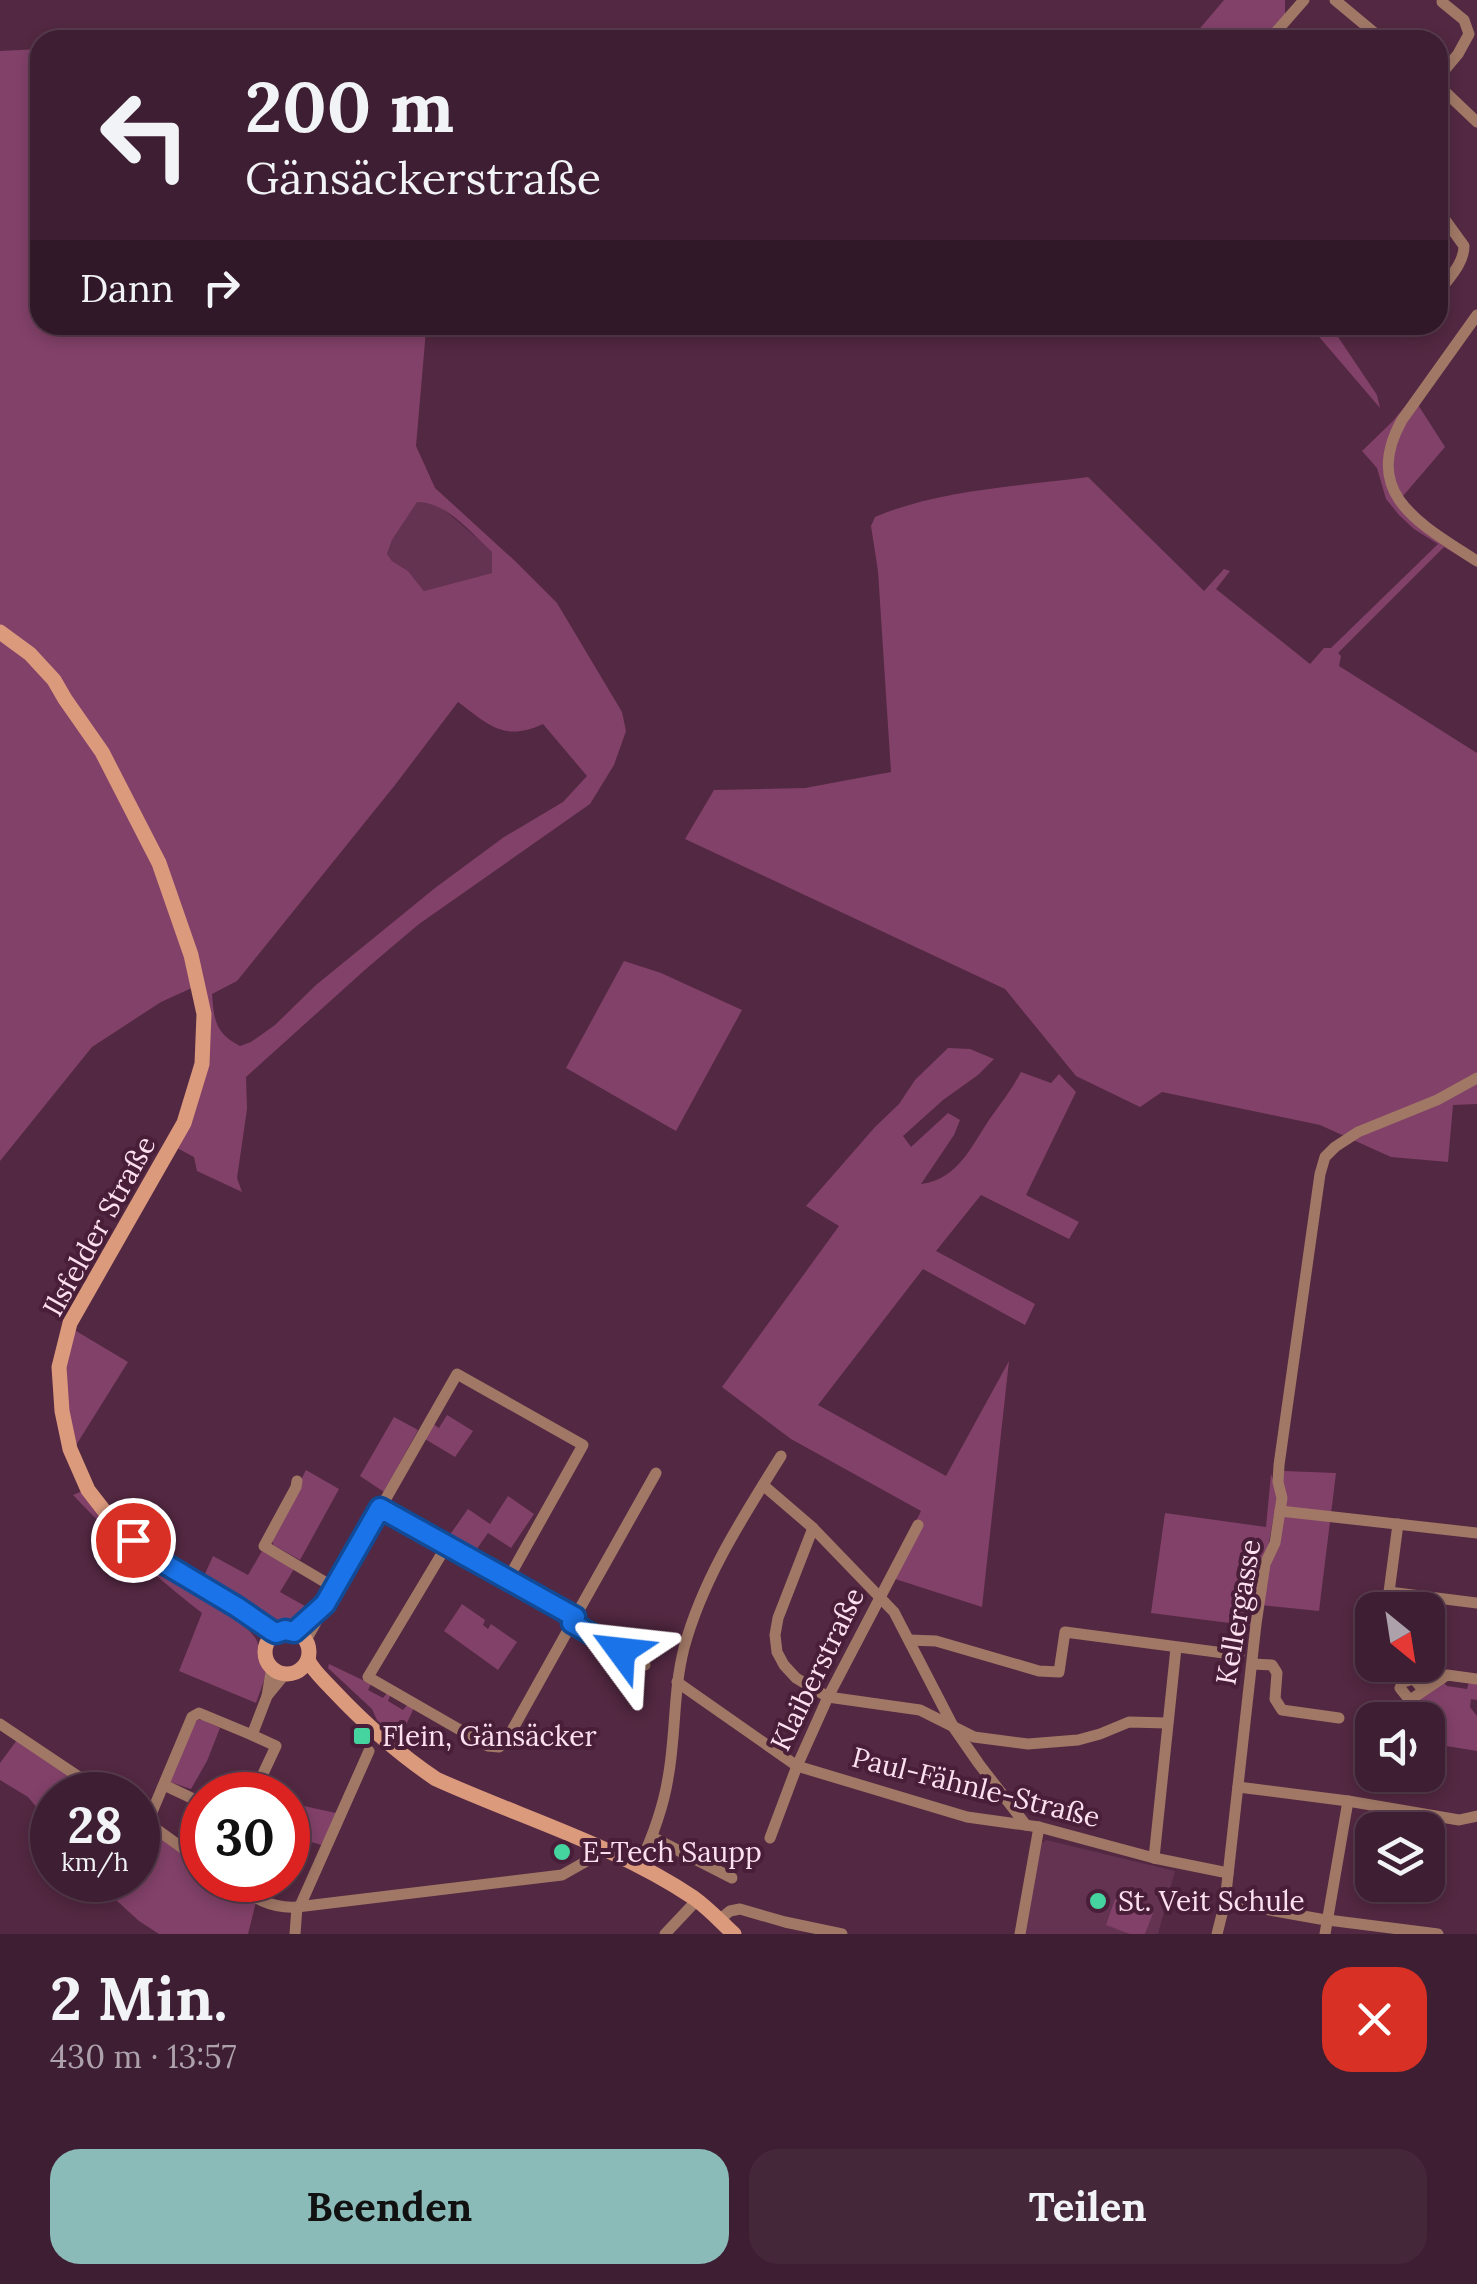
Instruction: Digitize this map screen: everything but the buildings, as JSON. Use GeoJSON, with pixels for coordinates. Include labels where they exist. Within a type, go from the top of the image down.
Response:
{"type":"FeatureCollection","features":[{"type":"Feature","properties":{"kind":"main road","name":"Ilsfelder Straße"},"geometry":{"type":"LineString","coordinates":[[0,632],[30,654],[54,680],[102,752],[159,863],[191,955],[204,1014],[202,1064],[184,1123],[70,1323],[59,1367],[62,1412],[70,1449],[88,1490],[116,1526],[150,1555],[202,1587],[272,1639]]}},
{"type":"Feature","properties":{"kind":"main road"},"geometry":{"type":"LineString","coordinates":[[284,1671],[303,1667],[309,1653],[300,1636],[285,1630],[272,1639],[266,1658],[284,1671],[306,1678],[350,1708]]}},
{"type":"Feature","properties":{"kind":"main road"},"geometry":{"type":"LineString","coordinates":[[308,1660],[350,1708],[436,1779],[638,1866],[696,1900],[734,1934]]}},
{"type":"Feature","properties":{"kind":"street"},"geometry":{"type":"LineString","coordinates":[[1278,30],[1304,0]]}},
{"type":"Feature","properties":{"kind":"street"},"geometry":{"type":"LineString","coordinates":[[1335,0],[1371,30]]}},
{"type":"Feature","properties":{"kind":"street"},"geometry":{"type":"LineString","coordinates":[[1442,2],[1464,20],[1469,34],[1448,68]]}},
{"type":"Feature","properties":{"kind":"street"},"geometry":{"type":"LineString","coordinates":[[1448,92],[1477,122]]}},
{"type":"Feature","properties":{"kind":"street"},"geometry":{"type":"LineString","coordinates":[[1448,224],[1470,258],[1448,282]]}},
{"type":"Feature","properties":{"kind":"street"},"geometry":{"type":"LineString","coordinates":[[1477,315],[1402,420],[1392,437],[1387,458],[1388,474],[1403,504],[1420,523],[1477,561]]}},
{"type":"Feature","properties":{"kind":"street","name":"Kellergasse"},"geometry":{"type":"LineString","coordinates":[[1218,1934],[1225,1902],[1256,1624],[1282,1498],[1278,1465],[1320,1174],[1326,1157],[1335,1147],[1358,1132],[1437,1100],[1477,1078]]}},
{"type":"Feature","properties":{"kind":"street"},"geometry":{"type":"LineString","coordinates":[[300,1636],[325,1604],[457,1374],[583,1446],[508,1580]]}},
{"type":"Feature","properties":{"kind":"street"},"geometry":{"type":"LineString","coordinates":[[638,1866],[652,1837],[668,1780],[678,1682],[694,1616],[725,1546],[781,1456]]}},
{"type":"Feature","properties":{"kind":"street"},"geometry":{"type":"LineString","coordinates":[[446,1545],[368,1676],[488,1746],[498,1747],[506,1741],[656,1473]]}},
{"type":"Feature","properties":{"kind":"street"},"geometry":{"type":"LineString","coordinates":[[297,1480],[264,1546],[334,1588]]}},
{"type":"Feature","properties":{"kind":"street"},"geometry":{"type":"LineString","coordinates":[[762,1485],[814,1528],[894,1612],[954,1728],[1032,1826],[1020,1934]]}},
{"type":"Feature","properties":{"kind":"street"},"geometry":{"type":"LineString","coordinates":[[380,1508],[508,1580],[645,1665]]}},
{"type":"Feature","properties":{"kind":"street"},"geometry":{"type":"LineString","coordinates":[[1280,1512],[1477,1533]]}},
{"type":"Feature","properties":{"kind":"street"},"geometry":{"type":"LineString","coordinates":[[1398,1524],[1389,1592],[1477,1603]]}},
{"type":"Feature","properties":{"kind":"street","name":"Klaiberstraße"},"geometry":{"type":"LineString","coordinates":[[770,1838],[828,1697],[918,1525]]}},
{"type":"Feature","properties":{"kind":"street"},"geometry":{"type":"LineString","coordinates":[[814,1528],[774,1635],[784,1665],[796,1678],[828,1697],[920,1710],[974,1737],[1028,1744],[1078,1740],[1129,1722],[1167,1723]]}},
{"type":"Feature","properties":{"kind":"street"},"geometry":{"type":"LineString","coordinates":[[909,1640],[936,1641],[1039,1671],[1059,1672],[1066,1632],[1239,1655]]}},
{"type":"Feature","properties":{"kind":"street"},"geometry":{"type":"LineString","coordinates":[[1154,1858],[1176,1648]]}},
{"type":"Feature","properties":{"kind":"street"},"geometry":{"type":"LineString","coordinates":[[1253,1664],[1272,1666],[1277,1673],[1274,1699],[1282,1710],[1339,1718]]}},
{"type":"Feature","properties":{"kind":"street"},"geometry":{"type":"LineString","coordinates":[[252,1735],[267,1696],[284,1671]]}},
{"type":"Feature","properties":{"kind":"street"},"geometry":{"type":"LineString","coordinates":[[1423,1690],[1448,1675],[1477,1679]]}},
{"type":"Feature","properties":{"kind":"street","name":"Paul-Fähnle-Straße"},"geometry":{"type":"LineString","coordinates":[[678,1682],[797,1766],[967,1817],[1032,1826],[1228,1873]]}},
{"type":"Feature","properties":{"kind":"street"},"geometry":{"type":"LineString","coordinates":[[160,1792],[192,1718],[199,1713],[276,1746],[264,1772]]}},
{"type":"Feature","properties":{"kind":"street"},"geometry":{"type":"LineString","coordinates":[[0,1724],[72,1772]]}},
{"type":"Feature","properties":{"kind":"street"},"geometry":{"type":"LineString","coordinates":[[294,1934],[298,1906],[369,1751]]}},
{"type":"Feature","properties":{"kind":"street"},"geometry":{"type":"LineString","coordinates":[[164,1785],[180,1792]]}},
{"type":"Feature","properties":{"kind":"street"},"geometry":{"type":"LineString","coordinates":[[1238,1787],[1348,1800],[1459,1820],[1477,1816]]}},
{"type":"Feature","properties":{"kind":"street"},"geometry":{"type":"LineString","coordinates":[[1325,1934],[1348,1800]]}},
{"type":"Feature","properties":{"kind":"street"},"geometry":{"type":"LineString","coordinates":[[160,1828],[180,1844]]}},
{"type":"Feature","properties":{"kind":"street"},"geometry":{"type":"LineString","coordinates":[[652,1837],[732,1878]]}},
{"type":"Feature","properties":{"kind":"street"},"geometry":{"type":"LineString","coordinates":[[262,1902],[284,1908],[547,1878],[573,1870],[598,1846]]}},
{"type":"Feature","properties":{"kind":"street"},"geometry":{"type":"LineString","coordinates":[[665,1934],[696,1900]]}},
{"type":"Feature","properties":{"kind":"street"},"geometry":{"type":"LineString","coordinates":[[1225,1902],[1438,1934]]}},
{"type":"Feature","properties":{"kind":"street"},"geometry":{"type":"LineString","coordinates":[[720,1920],[730,1910],[740,1909],[842,1934]]}},
{"type":"Feature","properties":{"kind":"shaded area"},"geometry":{"type":"Polygon","coordinates":[[[1224,0],[1285,0],[1285,15],[1277,30],[1198,30],[1224,0]]]}},
{"type":"Feature","properties":{"kind":"shaded area"},"geometry":{"type":"Polygon","coordinates":[[[30,50],[30,335],[426,335],[416,446],[435,488],[557,603],[622,712],[626,731],[614,765],[590,804],[419,924],[246,1077],[247,1109],[237,1178],[242,1192],[197,1171],[194,1157],[175,1147],[199,1049],[194,987],[161,1002],[92,1047],[0,1161],[0,51],[30,50]],[[417,502],[392,540],[387,554],[392,561],[408,571],[424,591],[492,573],[492,552],[467,527],[428,503],[417,502]],[[458,702],[237,981],[212,994],[217,1025],[225,1036],[240,1046],[275,1025],[316,985],[435,888],[504,837],[563,802],[587,776],[543,724],[507,731],[488,724],[458,702]]]}},
{"type":"Feature","properties":{"kind":"shaded area"},"geometry":{"type":"Polygon","coordinates":[[[1318,335],[1337,335],[1377,395],[1380,408],[1318,335]]]}},
{"type":"Feature","properties":{"kind":"shaded area"},"geometry":{"type":"Polygon","coordinates":[[[1413,397],[1445,447],[1403,496],[1428,522],[1477,557],[1477,567],[1444,547],[1338,653],[1339,666],[1477,753],[1477,1104],[1453,1105],[1448,1162],[1391,1157],[1320,1125],[1162,1092],[1140,1107],[1076,1076],[1005,989],[685,839],[714,790],[805,788],[891,772],[878,571],[871,526],[875,517],[952,495],[1088,477],[1204,591],[1224,569],[1230,571],[1216,589],[1310,664],[1438,544],[1399,515],[1386,499],[1377,468],[1362,451],[1413,397]]]}},
{"type":"Feature","properties":{"kind":"shaded area"},"geometry":{"type":"Polygon","coordinates":[[[416,502],[442,508],[492,551],[493,573],[424,591],[387,554],[416,502]]]}},
{"type":"Feature","properties":{"kind":"shaded area"},"geometry":{"type":"Polygon","coordinates":[[[624,961],[661,973],[742,1010],[676,1131],[566,1068],[624,961]]]}},
{"type":"Feature","properties":{"kind":"shaded area"},"geometry":{"type":"Polygon","coordinates":[[[948,1048],[970,1049],[994,1059],[903,1136],[911,1147],[948,1113],[960,1120],[921,1184],[935,1181],[956,1167],[1021,1072],[1051,1083],[1059,1074],[1076,1092],[1026,1195],[1079,1222],[1069,1239],[981,1195],[936,1251],[1035,1304],[1025,1325],[923,1269],[818,1405],[946,1476],[1009,1361],[982,1607],[889,1577],[921,1511],[791,1439],[722,1387],[839,1226],[806,1206],[899,1104],[915,1080],[948,1048]]]}},
{"type":"Feature","properties":{"kind":"shaded area"},"geometry":{"type":"Polygon","coordinates":[[[71,1328],[128,1362],[73,1450],[61,1367],[71,1328]]]}},
{"type":"Feature","properties":{"kind":"shaded area"},"geometry":{"type":"Polygon","coordinates":[[[447,1415],[473,1431],[455,1457],[425,1439],[433,1424],[439,1428],[447,1415]]]}},
{"type":"Feature","properties":{"kind":"shaded area"},"geometry":{"type":"Polygon","coordinates":[[[394,1417],[418,1430],[384,1492],[360,1476],[394,1417]]]}},
{"type":"Feature","properties":{"kind":"shaded area"},"geometry":{"type":"Polygon","coordinates":[[[306,1470],[339,1489],[300,1560],[273,1545],[272,1538],[306,1470]]]}},
{"type":"Feature","properties":{"kind":"shaded area"},"geometry":{"type":"Polygon","coordinates":[[[1284,1471],[1336,1473],[1319,1611],[1261,1605],[1284,1471]]]}},
{"type":"Feature","properties":{"kind":"shaded area"},"geometry":{"type":"Polygon","coordinates":[[[1271,1474],[1278,1494],[1253,1626],[1151,1613],[1165,1513],[1266,1527],[1271,1474]]]}},
{"type":"Feature","properties":{"kind":"shaded area"},"geometry":{"type":"Polygon","coordinates":[[[85,1490],[114,1526],[212,1597],[210,1601],[252,1634],[266,1675],[256,1703],[179,1671],[202,1613],[135,1557],[73,1495],[85,1490]]]}},
{"type":"Feature","properties":{"kind":"shaded area"},"geometry":{"type":"Polygon","coordinates":[[[508,1496],[534,1514],[511,1548],[488,1533],[474,1553],[449,1536],[468,1509],[490,1524],[508,1496]]]}},
{"type":"Feature","properties":{"kind":"shaded area"},"geometry":{"type":"Polygon","coordinates":[[[262,1551],[294,1569],[280,1592],[312,1610],[299,1623],[283,1625],[260,1618],[206,1582],[204,1576],[213,1556],[248,1575],[262,1551]]]}},
{"type":"Feature","properties":{"kind":"shaded area"},"geometry":{"type":"Polygon","coordinates":[[[462,1604],[485,1620],[483,1625],[488,1629],[491,1624],[517,1642],[498,1670],[444,1631],[462,1604]]]}},
{"type":"Feature","properties":{"kind":"shaded area"},"geometry":{"type":"Polygon","coordinates":[[[329,1664],[371,1684],[368,1690],[383,1698],[391,1694],[388,1701],[403,1710],[408,1704],[414,1708],[399,1739],[328,1668],[329,1664]]]}},
{"type":"Feature","properties":{"kind":"shaded area"},"geometry":{"type":"Polygon","coordinates":[[[1443,1682],[1467,1689],[1469,1682],[1477,1683],[1477,1700],[1471,1699],[1470,1707],[1477,1716],[1477,1751],[1445,1746],[1445,1702],[1416,1702],[1443,1682]]]}},
{"type":"Feature","properties":{"kind":"shaded area"},"geometry":{"type":"Polygon","coordinates":[[[203,1720],[220,1728],[201,1772],[180,1772],[180,1785],[170,1782],[194,1723],[203,1720]]]}},
{"type":"Feature","properties":{"kind":"shaded area"},"geometry":{"type":"Polygon","coordinates":[[[20,1736],[73,1772],[30,1772],[30,1799],[0,1780],[0,1763],[20,1736]]]}},
{"type":"Feature","properties":{"kind":"shaded area"},"geometry":{"type":"Polygon","coordinates":[[[310,1807],[336,1813],[322,1845],[310,1842],[310,1807]]]}},
{"type":"Feature","properties":{"kind":"shaded area"},"geometry":{"type":"Polygon","coordinates":[[[160,1832],[180,1846],[180,1902],[256,1902],[248,1934],[159,1934],[118,1902],[160,1902],[160,1832]]]}},
{"type":"Feature","properties":{"kind":"shaded area","name":"St. Veit Schule"},"geometry":{"type":"Polygon","coordinates":[[[1046,1840],[1175,1871],[1158,1934],[1023,1934],[1042,1843],[1046,1840]]]}},
{"type":"Feature","properties":{"kind":"shaded area"},"geometry":{"type":"Polygon","coordinates":[[[1115,1899],[1153,1913],[1145,1934],[1130,1934],[1106,1925],[1115,1899]]]}},
{"type":"Feature","properties":{"kind":"place","name":"Flein, Gänsäcker"},"geometry":{"type":"Point","coordinates":[362,1736]}},
{"type":"Feature","properties":{"kind":"place","name":"E-Tech Saupp"},"geometry":{"type":"Point","coordinates":[562,1852]}},
{"type":"Feature","properties":{"kind":"place","name":"St. Veit Schule"},"geometry":{"type":"Point","coordinates":[1098,1901]}},
{"type":"Feature","properties":{"kind":"route"},"geometry":{"type":"LineString","coordinates":[[133,1540],[150,1555],[272,1631],[294,1632],[325,1604],[380,1508],[575,1617],[572,1623],[621,1651]]}}]}
